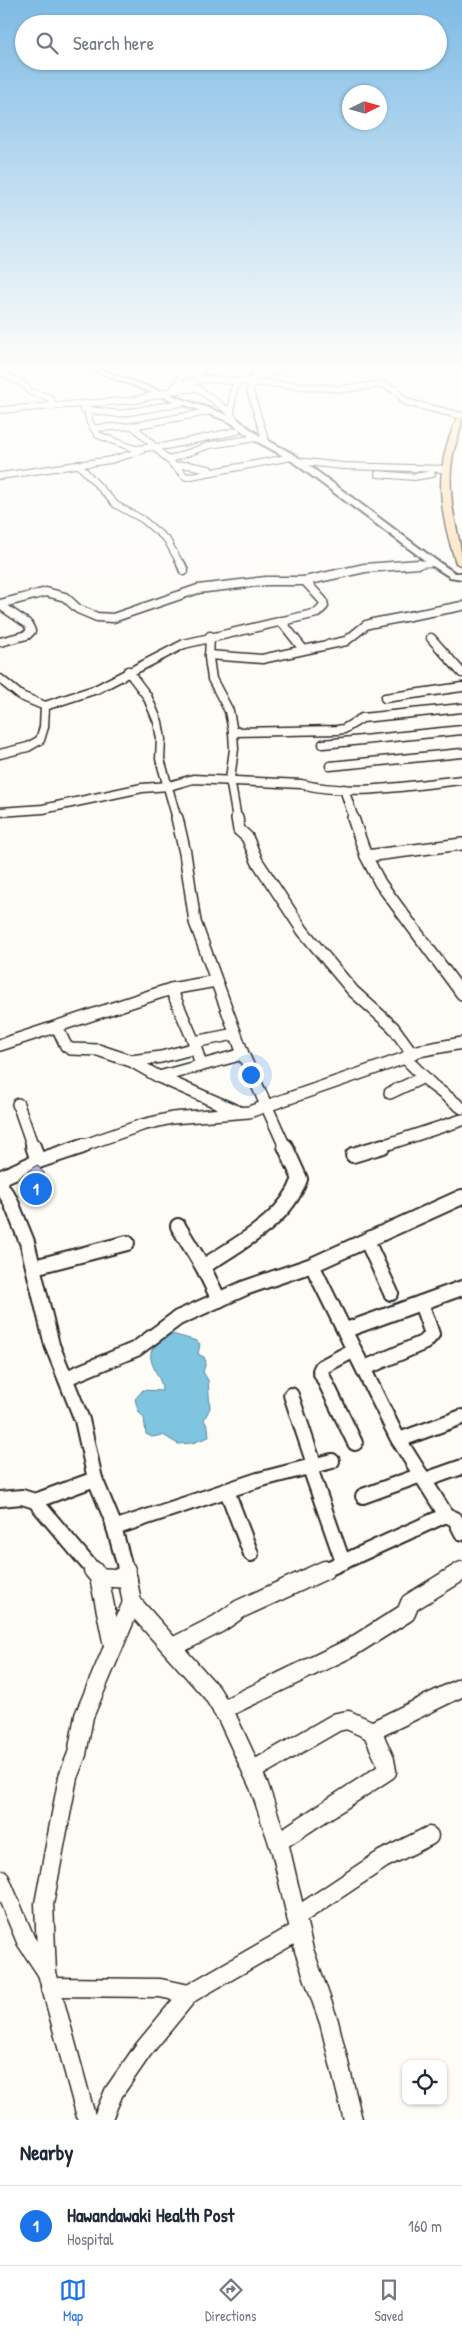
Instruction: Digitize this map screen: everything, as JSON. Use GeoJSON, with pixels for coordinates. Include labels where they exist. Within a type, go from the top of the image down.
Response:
{"type":"FeatureCollection","features":[{"type":"Feature","properties":{"kind":"main road"},"geometry":{"type":"LineString","coordinates":[[443,470],[445,500],[462,562]]}},
{"type":"Feature","properties":{"kind":"street"},"geometry":{"type":"LineString","coordinates":[[0,476],[52,468]]}},
{"type":"Feature","properties":{"kind":"street"},"geometry":{"type":"LineString","coordinates":[[82,468],[116,505],[142,519],[167,540],[176,553],[184,571]]}},
{"type":"Feature","properties":{"kind":"street"},"geometry":{"type":"LineString","coordinates":[[176,468],[187,477],[228,468]]}},
{"type":"Feature","properties":{"kind":"street"},"geometry":{"type":"LineString","coordinates":[[196,468],[228,468]]}},
{"type":"Feature","properties":{"kind":"street"},"geometry":{"type":"LineString","coordinates":[[307,468],[402,476],[428,476],[443,470]]}},
{"type":"Feature","properties":{"kind":"street"},"geometry":{"type":"LineString","coordinates":[[307,468],[434,563],[454,575],[462,576]]}},
{"type":"Feature","properties":{"kind":"street"},"geometry":{"type":"LineString","coordinates":[[367,473],[392,468],[443,470]]}},
{"type":"Feature","properties":{"kind":"street"},"geometry":{"type":"LineString","coordinates":[[402,476],[421,469]]}},
{"type":"Feature","properties":{"kind":"street"},"geometry":{"type":"LineString","coordinates":[[0,604],[40,593],[52,593],[64,597],[78,609],[105,619],[198,590],[266,581],[305,581],[365,568],[434,563]]}},
{"type":"Feature","properties":{"kind":"street"},"geometry":{"type":"LineString","coordinates":[[0,679],[21,696],[45,706],[97,689],[128,671],[184,644],[210,636],[314,615],[322,610],[323,601],[305,581]]}},
{"type":"Feature","properties":{"kind":"street"},"geometry":{"type":"LineString","coordinates":[[0,604],[28,624],[31,632],[27,635],[0,642]]}},
{"type":"Feature","properties":{"kind":"street"},"geometry":{"type":"LineString","coordinates":[[209,656],[262,658],[346,641],[366,625],[373,622],[462,606]]}},
{"type":"Feature","properties":{"kind":"street"},"geometry":{"type":"LineString","coordinates":[[281,621],[303,649]]}},
{"type":"Feature","properties":{"kind":"street"},"geometry":{"type":"LineString","coordinates":[[210,636],[209,656],[214,687],[229,711],[233,732],[234,748],[230,780],[239,830],[247,837],[257,861],[303,931],[353,991],[393,1027],[408,1055],[432,1086],[462,1108]]}},
{"type":"Feature","properties":{"kind":"street"},"geometry":{"type":"LineString","coordinates":[[431,638],[462,673]]}},
{"type":"Feature","properties":{"kind":"street"},"geometry":{"type":"LineString","coordinates":[[128,671],[147,696],[158,722],[160,759],[169,786],[189,874],[195,922],[243,1054],[300,1179],[299,1185],[286,1202],[240,1245],[203,1267]]}},
{"type":"Feature","properties":{"kind":"street"},"geometry":{"type":"LineString","coordinates":[[385,698],[462,687]]}},
{"type":"Feature","properties":{"kind":"street"},"geometry":{"type":"LineString","coordinates":[[0,754],[28,747],[40,740],[44,727],[45,706]]}},
{"type":"Feature","properties":{"kind":"street"},"geometry":{"type":"LineString","coordinates":[[233,732],[337,730],[344,729],[362,718],[462,708]]}},
{"type":"Feature","properties":{"kind":"street"},"geometry":{"type":"LineString","coordinates":[[323,744],[462,730]]}},
{"type":"Feature","properties":{"kind":"street"},"geometry":{"type":"LineString","coordinates":[[330,766],[462,753]]}},
{"type":"Feature","properties":{"kind":"street"},"geometry":{"type":"LineString","coordinates":[[0,812],[43,809],[142,788],[169,786],[192,779],[344,789],[462,780]]}},
{"type":"Feature","properties":{"kind":"street"},"geometry":{"type":"LineString","coordinates":[[344,789],[349,811],[366,856],[380,883],[462,994]]}},
{"type":"Feature","properties":{"kind":"street"},"geometry":{"type":"LineString","coordinates":[[366,856],[462,844]]}},
{"type":"Feature","properties":{"kind":"street"},"geometry":{"type":"LineString","coordinates":[[0,1045],[171,990],[216,982]]}},
{"type":"Feature","properties":{"kind":"street"},"geometry":{"type":"LineString","coordinates":[[171,990],[195,1045],[201,1065]]}},
{"type":"Feature","properties":{"kind":"street"},"geometry":{"type":"LineString","coordinates":[[57,1027],[66,1046],[71,1049],[98,1050],[131,1060],[159,1077],[241,1113]]}},
{"type":"Feature","properties":{"kind":"street"},"geometry":{"type":"LineString","coordinates":[[131,1060],[161,1057],[235,1034]]}},
{"type":"Feature","properties":{"kind":"street"},"geometry":{"type":"LineString","coordinates":[[0,1178],[38,1161],[160,1120],[241,1113],[268,1106],[408,1055],[462,1042]]}},
{"type":"Feature","properties":{"kind":"street"},"geometry":{"type":"LineString","coordinates":[[159,1077],[243,1054]]}},
{"type":"Feature","properties":{"kind":"street"},"geometry":{"type":"LineString","coordinates":[[390,1094],[424,1077]]}},
{"type":"Feature","properties":{"kind":"street"},"geometry":{"type":"LineString","coordinates":[[18,1104],[38,1161]]}},
{"type":"Feature","properties":{"kind":"street"},"geometry":{"type":"LineString","coordinates":[[353,1155],[462,1120]]}},
{"type":"Feature","properties":{"kind":"street"},"geometry":{"type":"LineString","coordinates":[[0,1185],[18,1218],[34,1267],[52,1345],[82,1420],[95,1479],[114,1528],[128,1579],[132,1603],[84,1716],[50,1865],[44,1904],[49,1980],[87,2120]]}},
{"type":"Feature","properties":{"kind":"street"},"geometry":{"type":"LineString","coordinates":[[66,1378],[136,1349],[178,1318],[245,1288],[312,1265],[461,1199]]}},
{"type":"Feature","properties":{"kind":"street"},"geometry":{"type":"LineString","coordinates":[[178,1226],[203,1267],[219,1300]]}},
{"type":"Feature","properties":{"kind":"street"},"geometry":{"type":"LineString","coordinates":[[367,1241],[391,1293]]}},
{"type":"Feature","properties":{"kind":"street"},"geometry":{"type":"LineString","coordinates":[[34,1267],[127,1243]]}},
{"type":"Feature","properties":{"kind":"street"},"geometry":{"type":"LineString","coordinates":[[173,1647],[218,1624],[240,1609],[343,1562],[456,1521],[423,1477],[399,1440],[346,1330],[312,1265]]}},
{"type":"Feature","properties":{"kind":"street"},"geometry":{"type":"LineString","coordinates":[[346,1330],[462,1288]]}},
{"type":"Feature","properties":{"kind":"street"},"geometry":{"type":"LineString","coordinates":[[364,1368],[425,1342],[432,1334],[421,1303]]}},
{"type":"Feature","properties":{"kind":"street"},"geometry":{"type":"LineString","coordinates":[[354,1350],[322,1367],[320,1371],[326,1387],[355,1443]]}},
{"type":"Feature","properties":{"kind":"street"},"geometry":{"type":"LineString","coordinates":[[291,1395],[312,1468],[343,1562]]}},
{"type":"Feature","properties":{"kind":"street"},"geometry":{"type":"LineString","coordinates":[[399,1440],[462,1418]]}},
{"type":"Feature","properties":{"kind":"street"},"geometry":{"type":"LineString","coordinates":[[114,1528],[227,1491],[332,1461]]}},
{"type":"Feature","properties":{"kind":"street"},"geometry":{"type":"LineString","coordinates":[[363,1496],[462,1467]]}},
{"type":"Feature","properties":{"kind":"street"},"geometry":{"type":"LineString","coordinates":[[35,1501],[95,1479]]}},
{"type":"Feature","properties":{"kind":"street"},"geometry":{"type":"LineString","coordinates":[[227,1491],[251,1554]]}},
{"type":"Feature","properties":{"kind":"street"},"geometry":{"type":"LineString","coordinates":[[0,1499],[22,1497],[35,1501],[99,1577],[113,1646]]}},
{"type":"Feature","properties":{"kind":"street"},"geometry":{"type":"LineString","coordinates":[[222,1710],[352,1647],[406,1613],[410,1604],[462,1570]]}},
{"type":"Feature","properties":{"kind":"street"},"geometry":{"type":"LineString","coordinates":[[99,1577],[128,1579]]}},
{"type":"Feature","properties":{"kind":"street"},"geometry":{"type":"LineString","coordinates":[[132,1603],[212,1693],[252,1771],[278,1842],[298,1924],[329,2022],[352,2120]]}},
{"type":"Feature","properties":{"kind":"street"},"geometry":{"type":"LineString","coordinates":[[372,1731],[462,1687]]}},
{"type":"Feature","properties":{"kind":"street"},"geometry":{"type":"LineString","coordinates":[[252,1771],[337,1722],[348,1720],[372,1731],[385,1760],[387,1770],[278,1842]]}},
{"type":"Feature","properties":{"kind":"street"},"geometry":{"type":"LineString","coordinates":[[102,2120],[114,2092],[143,2050],[189,1994],[298,1924],[384,1859],[429,1836]]}},
{"type":"Feature","properties":{"kind":"street"},"geometry":{"type":"LineString","coordinates":[[0,1879],[26,1941],[49,1980]]}},
{"type":"Feature","properties":{"kind":"street"},"geometry":{"type":"LineString","coordinates":[[49,1980],[160,1988],[189,1994]]}},
{"type":"Feature","properties":{"kind":"water"},"geometry":{"type":"Polygon","coordinates":[[[172,1334],[197,1341],[200,1344],[198,1354],[204,1357],[206,1362],[203,1372],[208,1380],[210,1408],[204,1420],[208,1427],[209,1437],[192,1443],[178,1444],[163,1435],[152,1437],[146,1434],[144,1418],[138,1411],[135,1399],[143,1390],[162,1391],[152,1362],[152,1350],[165,1336],[172,1334]]]}},
{"type":"Feature","properties":{"kind":"building"},"geometry":{"type":"Polygon","coordinates":[[[37,1165],[44,1173],[29,1183],[22,1175],[37,1165]]]}},
{"type":"Feature","properties":{"kind":"place","name":"Hawandawaki Health Post"},"geometry":{"type":"Point","coordinates":[36,1189]}}]}
